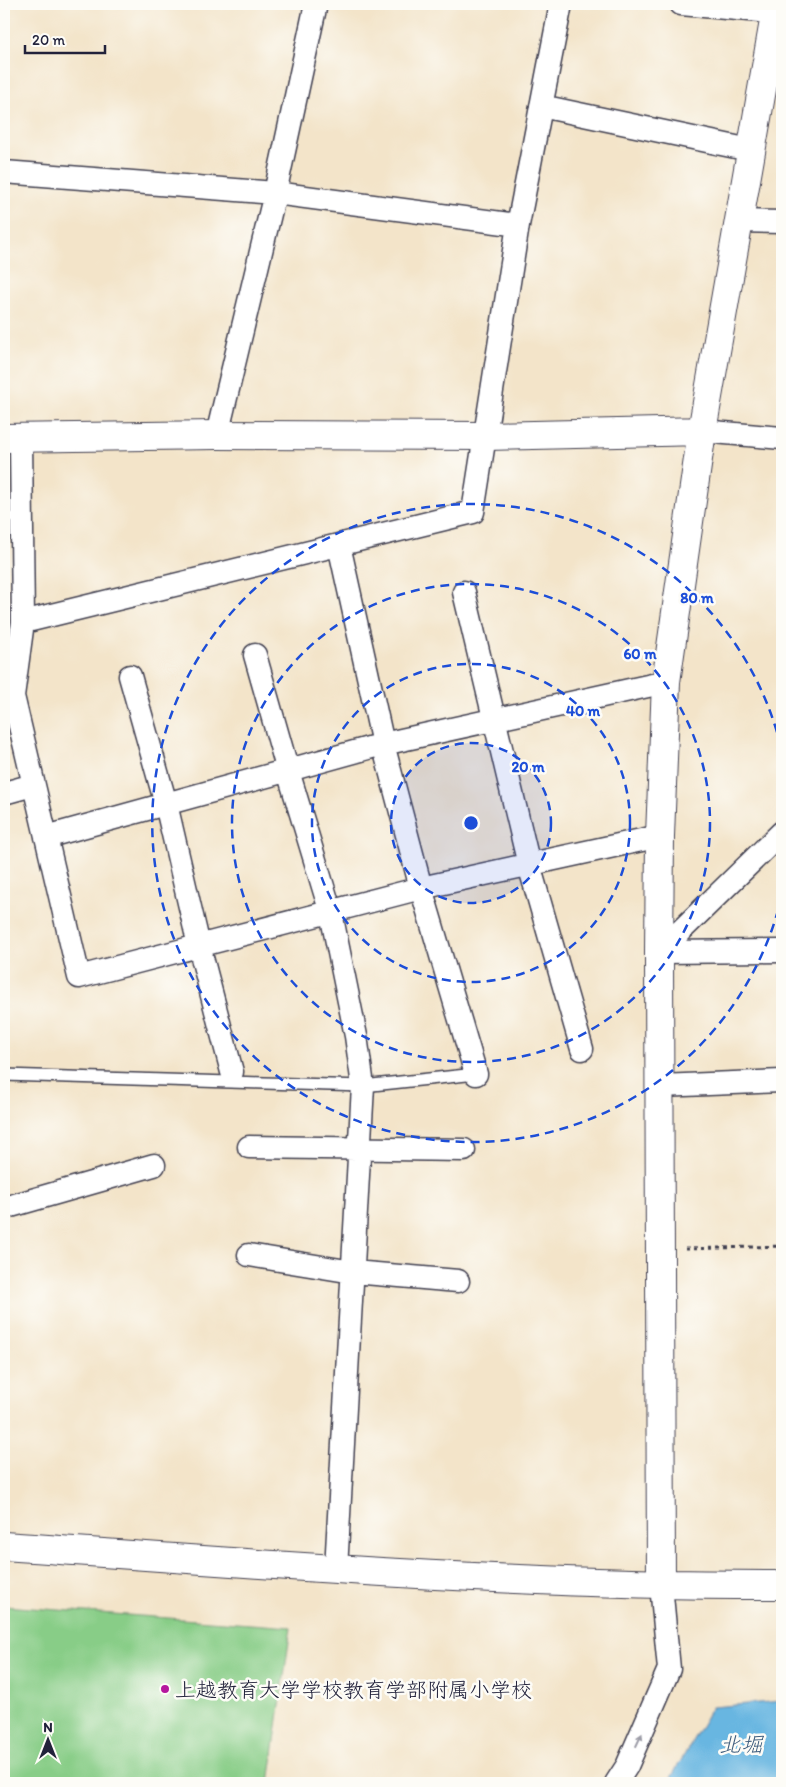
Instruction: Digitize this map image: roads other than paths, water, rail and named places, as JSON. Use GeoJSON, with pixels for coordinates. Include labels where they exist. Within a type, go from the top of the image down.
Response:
{"type":"FeatureCollection","features":[{"type":"Feature","properties":{"kind":"street"},"geometry":{"type":"LineString","coordinates":[[217,435],[275,193],[316,4]]}},
{"type":"Feature","properties":{"kind":"street"},"geometry":{"type":"LineString","coordinates":[[23,622],[473,512],[518,224],[561,4]]}},
{"type":"Feature","properties":{"kind":"street"},"geometry":{"type":"LineString","coordinates":[[616,1783],[627,1766],[669,1669],[661,1585],[659,952],[660,836],[666,682],[702,431],[750,150],[778,9],[681,4]]}},
{"type":"Feature","properties":{"kind":"street"},"geometry":{"type":"LineString","coordinates":[[541,106],[750,150]]}},
{"type":"Feature","properties":{"kind":"street"},"geometry":{"type":"LineString","coordinates":[[4,172],[275,193],[518,224]]}},
{"type":"Feature","properties":{"kind":"street"},"geometry":{"type":"LineString","coordinates":[[738,220],[782,222]]}},
{"type":"Feature","properties":{"kind":"street"},"geometry":{"type":"LineString","coordinates":[[660,836],[421,888],[79,977],[33,785],[8,697],[23,622],[12,438],[217,435],[486,436],[702,431],[782,438]]}},
{"type":"Feature","properties":{"kind":"street"},"geometry":{"type":"LineString","coordinates":[[339,545],[384,744],[421,888],[476,1074]]}},
{"type":"Feature","properties":{"kind":"street"},"geometry":{"type":"LineString","coordinates":[[464,592],[529,865],[582,1049]]}},
{"type":"Feature","properties":{"kind":"street"},"geometry":{"type":"LineString","coordinates":[[255,655],[331,912],[356,1036],[363,1086],[336,1569]]}},
{"type":"Feature","properties":{"kind":"street"},"geometry":{"type":"LineString","coordinates":[[130,676],[166,804],[199,946],[232,1072]]}},
{"type":"Feature","properties":{"kind":"street"},"geometry":{"type":"LineString","coordinates":[[46,837],[384,744],[666,682]]}},
{"type":"Feature","properties":{"kind":"street"},"geometry":{"type":"LineString","coordinates":[[4,793],[33,785]]}},
{"type":"Feature","properties":{"kind":"street"},"geometry":{"type":"LineString","coordinates":[[659,952],[782,832]]}},
{"type":"Feature","properties":{"kind":"street"},"geometry":{"type":"LineString","coordinates":[[659,952],[782,951]]}},
{"type":"Feature","properties":{"kind":"street"},"geometry":{"type":"LineString","coordinates":[[660,1086],[782,1081]]}},
{"type":"Feature","properties":{"kind":"street"},"geometry":{"type":"LineString","coordinates":[[248,1147],[464,1150]]}},
{"type":"Feature","properties":{"kind":"street"},"geometry":{"type":"LineString","coordinates":[[4,1208],[154,1165]]}},
{"type":"Feature","properties":{"kind":"street"},"geometry":{"type":"LineString","coordinates":[[249,1255],[353,1272],[458,1281]]}},
{"type":"Feature","properties":{"kind":"street"},"geometry":{"type":"LineString","coordinates":[[4,1546],[336,1569],[661,1585],[782,1585]]}},
{"type":"Feature","properties":{"kind":"lane"},"geometry":{"type":"LineString","coordinates":[[4,1075],[363,1086],[476,1074]]}},
{"type":"Feature","properties":{"kind":"water","name":"北堀"},"geometry":{"type":"Polygon","coordinates":[[[782,1701],[782,1783],[668,1783],[712,1707],[782,1701]]]}},
{"type":"Feature","properties":{"kind":"place","name":"上越教育大学学校教育学部附属小学校"},"geometry":{"type":"Point","coordinates":[165,1689]}}]}
